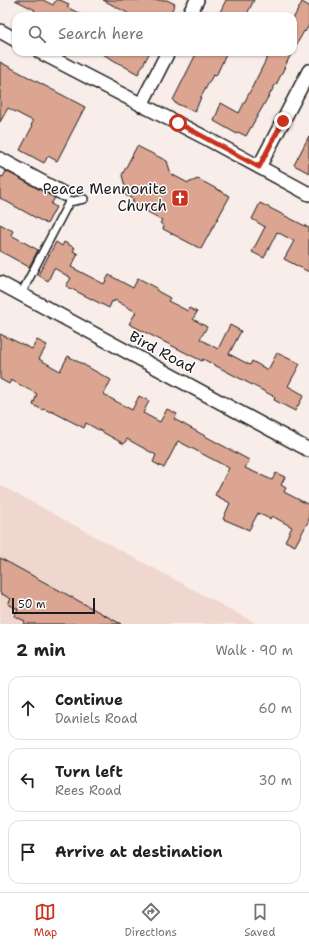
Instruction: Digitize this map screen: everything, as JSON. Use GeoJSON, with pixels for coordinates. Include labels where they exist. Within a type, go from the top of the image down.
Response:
{"type":"FeatureCollection","features":[{"type":"Feature","properties":{"kind":"street"},"geometry":{"type":"LineString","coordinates":[[190,12],[197,0]]}},
{"type":"Feature","properties":{"kind":"street"},"geometry":{"type":"LineString","coordinates":[[0,31],[12,38]]}},
{"type":"Feature","properties":{"kind":"street"},"geometry":{"type":"LineString","coordinates":[[48,56],[309,194]]}},
{"type":"Feature","properties":{"kind":"street"},"geometry":{"type":"LineString","coordinates":[[140,105],[166,56]]}},
{"type":"Feature","properties":{"kind":"street"},"geometry":{"type":"LineString","coordinates":[[259,167],[309,71]]}},
{"type":"Feature","properties":{"kind":"street"},"geometry":{"type":"LineString","coordinates":[[0,159],[64,194]]}},
{"type":"Feature","properties":{"kind":"street","name":"Bird Road"},"geometry":{"type":"LineString","coordinates":[[0,283],[309,450]]}},
{"type":"Feature","properties":{"kind":"lane"},"geometry":{"type":"LineString","coordinates":[[21,294],[69,202],[84,199]]}},
{"type":"Feature","properties":{"kind":"shaded area"},"geometry":{"type":"Polygon","coordinates":[[[0,485],[257,624],[0,624],[0,485]]]}},
{"type":"Feature","properties":{"kind":"building"},"geometry":{"type":"Polygon","coordinates":[[[15,0],[43,0],[53,5],[56,0],[60,0],[69,4],[67,7],[76,12],[34,12],[35,10],[15,0]]]}},
{"type":"Feature","properties":{"kind":"building"},"geometry":{"type":"Polygon","coordinates":[[[103,0],[167,0],[175,4],[171,12],[126,12],[103,0]]]}},
{"type":"Feature","properties":{"kind":"building"},"geometry":{"type":"Polygon","coordinates":[[[226,0],[254,0],[248,12],[220,12],[226,0]]]}},
{"type":"Feature","properties":{"kind":"building"},"geometry":{"type":"Polygon","coordinates":[[[302,2],[309,6],[309,25],[297,44],[297,12],[302,2]]]}},
{"type":"Feature","properties":{"kind":"building"},"geometry":{"type":"Polygon","coordinates":[[[106,56],[148,56],[138,74],[106,56]]]}},
{"type":"Feature","properties":{"kind":"building"},"geometry":{"type":"Polygon","coordinates":[[[195,56],[225,56],[216,76],[213,75],[201,97],[195,112],[175,103],[173,100],[195,56]]]}},
{"type":"Feature","properties":{"kind":"building"},"geometry":{"type":"Polygon","coordinates":[[[268,56],[290,56],[276,85],[246,136],[238,132],[237,134],[214,121],[221,103],[239,113],[268,56]]]}},
{"type":"Feature","properties":{"kind":"building"},"geometry":{"type":"Polygon","coordinates":[[[0,62],[85,107],[57,161],[48,156],[44,163],[20,150],[32,127],[33,121],[8,108],[0,122],[0,62]]]}},
{"type":"Feature","properties":{"kind":"building"},"geometry":{"type":"Polygon","coordinates":[[[309,136],[309,173],[294,165],[309,136]]]}},
{"type":"Feature","properties":{"kind":"building","name":"Peace Mennonite Church"},"geometry":{"type":"Polygon","coordinates":[[[137,146],[167,161],[171,174],[188,183],[198,179],[230,196],[201,249],[163,229],[164,226],[160,223],[162,220],[132,203],[134,200],[122,193],[125,187],[122,175],[137,146]]]}},
{"type":"Feature","properties":{"kind":"building"},"geometry":{"type":"Polygon","coordinates":[[[6,171],[55,198],[51,204],[56,207],[47,224],[0,198],[0,176],[3,177],[6,171]]]}},
{"type":"Feature","properties":{"kind":"building"},"geometry":{"type":"Polygon","coordinates":[[[260,203],[309,228],[309,272],[284,259],[294,241],[277,232],[264,258],[252,252],[265,227],[252,219],[260,203]]]}},
{"type":"Feature","properties":{"kind":"building"},"geometry":{"type":"Polygon","coordinates":[[[0,224],[13,231],[11,235],[38,250],[29,267],[0,251],[0,224]]]}},
{"type":"Feature","properties":{"kind":"building"},"geometry":{"type":"Polygon","coordinates":[[[56,242],[62,246],[64,242],[75,248],[73,251],[78,254],[71,267],[104,284],[109,275],[133,288],[138,278],[157,288],[156,290],[170,298],[168,301],[188,311],[189,308],[197,312],[193,319],[207,327],[200,339],[218,349],[230,325],[241,331],[229,354],[250,365],[252,361],[268,370],[277,353],[300,364],[288,386],[304,395],[295,411],[274,400],[275,397],[203,359],[202,361],[129,324],[136,312],[115,300],[114,302],[112,301],[109,308],[66,286],[71,278],[54,268],[48,281],[38,275],[56,242]]]}},
{"type":"Feature","properties":{"kind":"building"},"geometry":{"type":"Polygon","coordinates":[[[0,334],[32,349],[37,340],[47,345],[39,359],[60,371],[68,356],[111,380],[104,394],[110,398],[132,410],[139,396],[149,401],[143,413],[160,422],[167,409],[177,414],[174,419],[249,460],[245,468],[272,480],[276,473],[285,477],[281,485],[286,488],[284,492],[309,505],[309,520],[295,546],[285,541],[292,527],[272,516],[270,519],[258,513],[249,530],[223,519],[230,503],[215,495],[229,468],[178,441],[164,468],[153,462],[156,455],[127,439],[124,444],[86,423],[84,428],[51,411],[43,410],[33,405],[37,394],[11,380],[9,384],[0,379],[0,334]]]}},
{"type":"Feature","properties":{"kind":"building"},"geometry":{"type":"Polygon","coordinates":[[[0,558],[121,624],[23,624],[25,621],[14,616],[18,609],[8,604],[11,599],[0,593],[0,558]]]}},
{"type":"Feature","properties":{"kind":"place","name":"Peace Mennonite Church"},"geometry":{"type":"Point","coordinates":[180,198]}},
{"type":"Feature","properties":{"kind":"route"},"geometry":{"type":"LineString","coordinates":[[178,123],[259,167],[283,121]]}}]}
